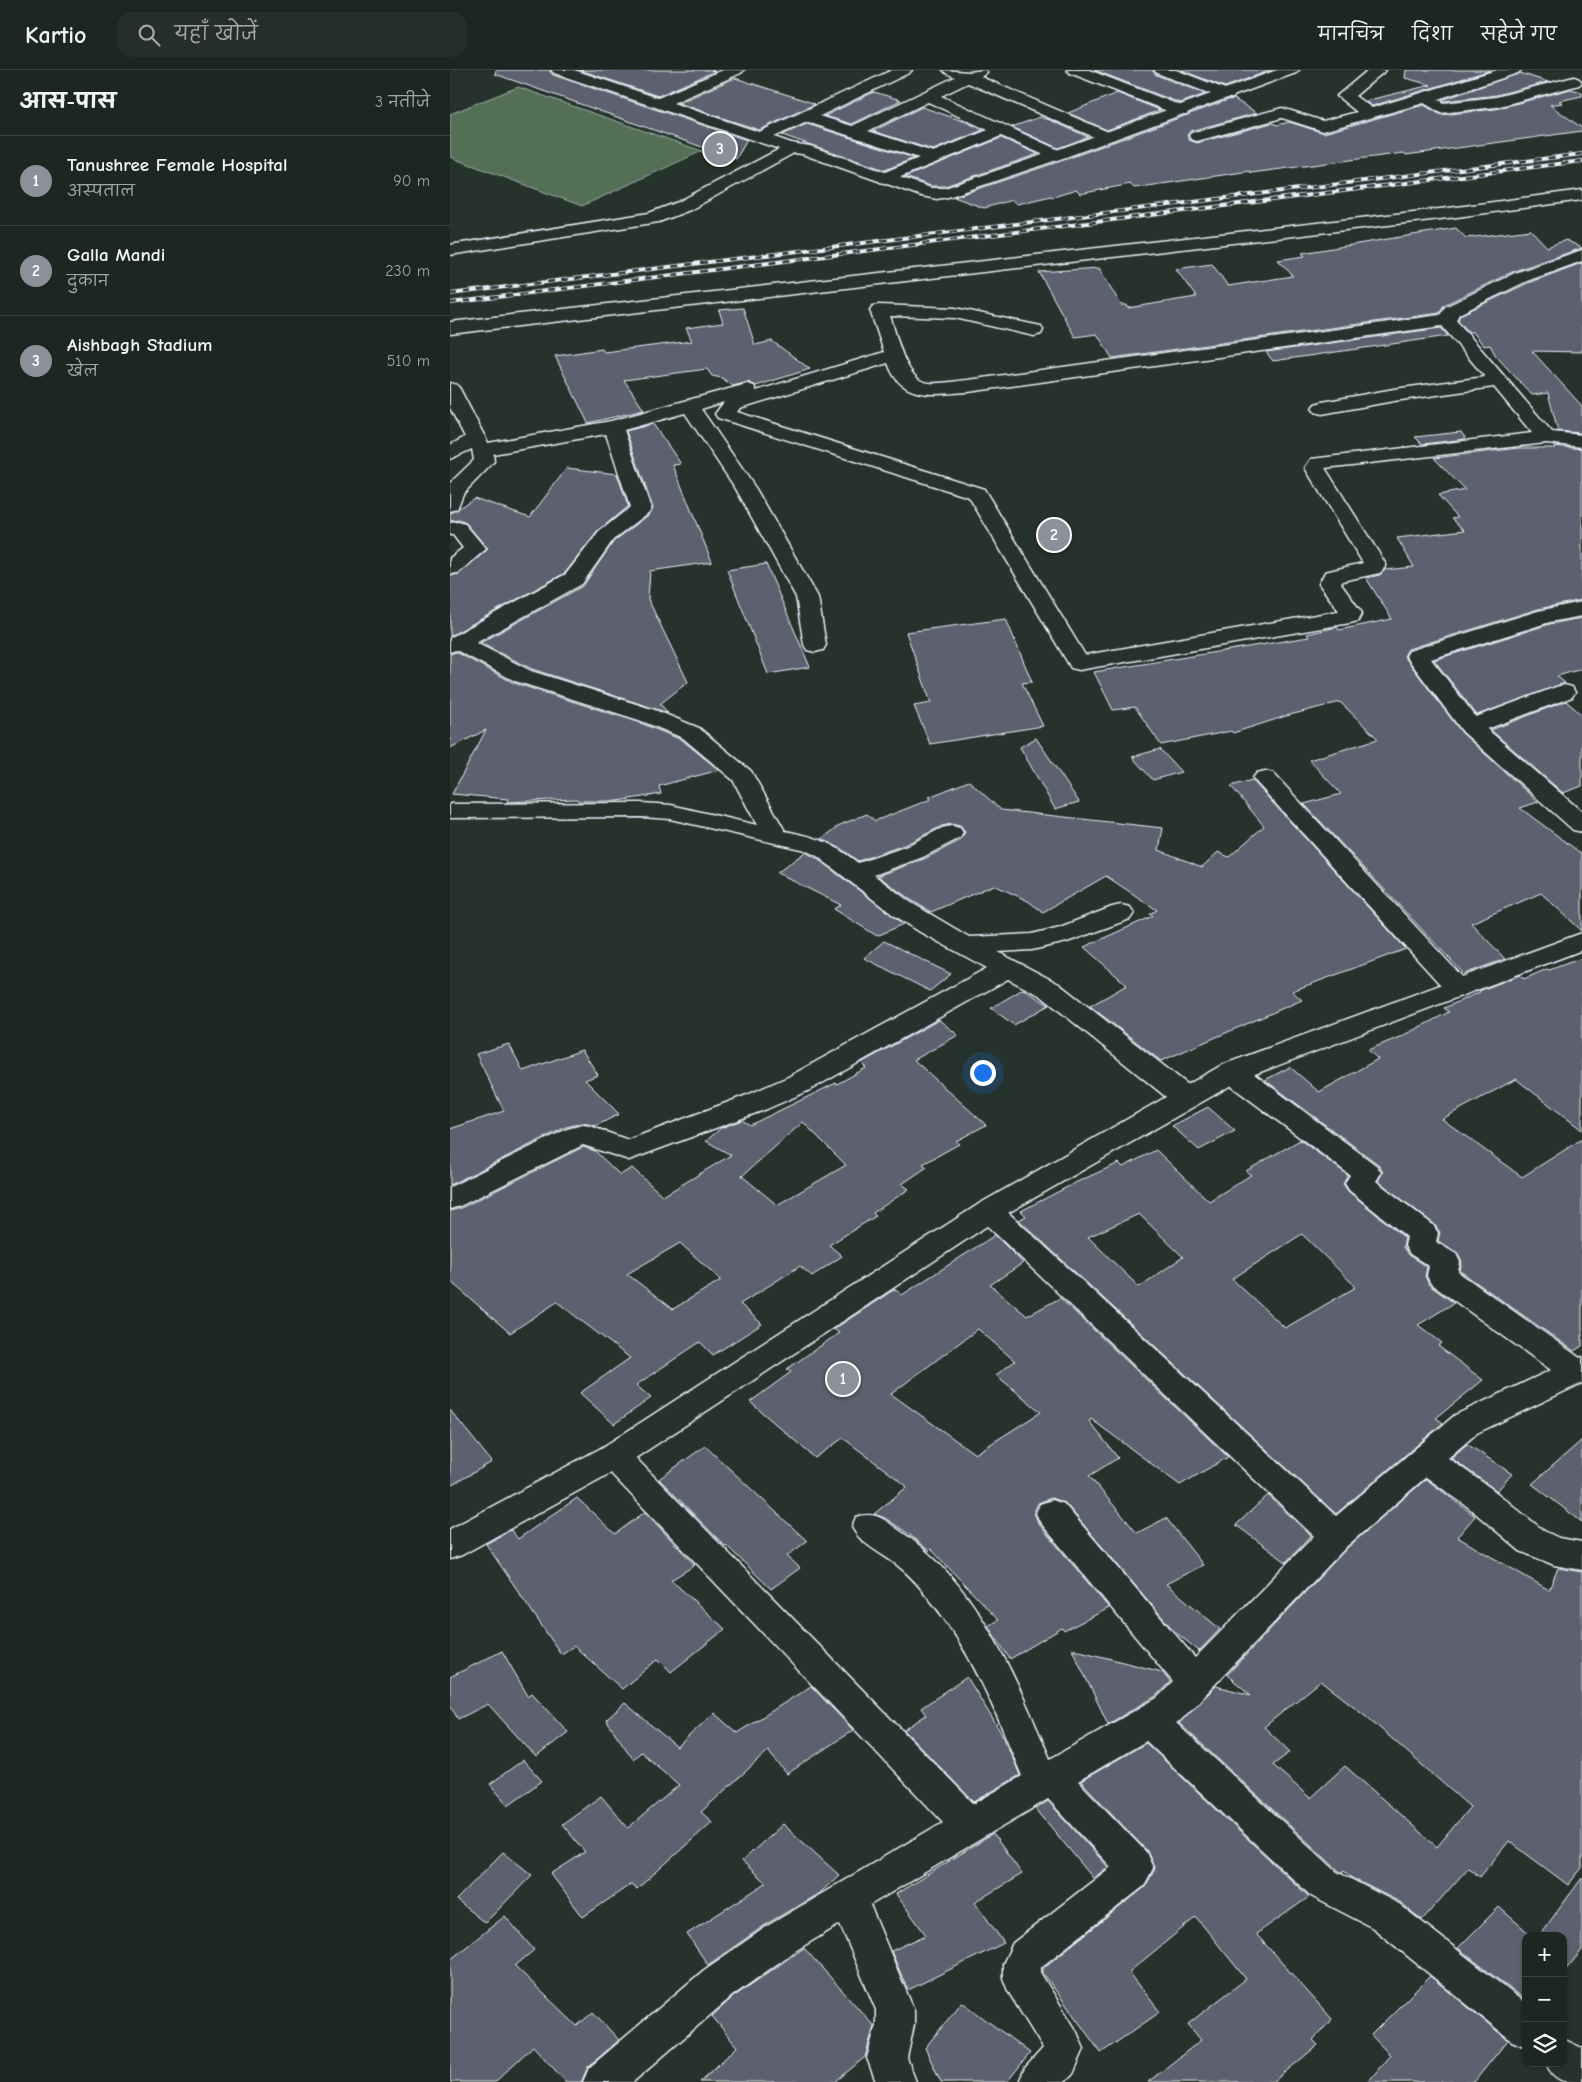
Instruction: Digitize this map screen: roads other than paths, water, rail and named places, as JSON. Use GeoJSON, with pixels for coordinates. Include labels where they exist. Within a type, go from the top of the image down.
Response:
{"type":"FeatureCollection","features":[{"type":"Feature","properties":{"kind":"street"},"geometry":{"type":"LineString","coordinates":[[559,70],[791,148],[804,148],[886,178],[932,193],[943,194],[1057,156],[1291,70]]}},
{"type":"Feature","properties":{"kind":"street"},"geometry":{"type":"LineString","coordinates":[[761,137],[904,70]]}},
{"type":"Feature","properties":{"kind":"street"},"geometry":{"type":"LineString","coordinates":[[951,70],[1107,137]]}},
{"type":"Feature","properties":{"kind":"street"},"geometry":{"type":"LineString","coordinates":[[853,132],[982,70]]}},
{"type":"Feature","properties":{"kind":"street"},"geometry":{"type":"LineString","coordinates":[[1075,70],[1181,111]]}},
{"type":"Feature","properties":{"kind":"street"},"geometry":{"type":"LineString","coordinates":[[1162,70],[1227,95]]}},
{"type":"Feature","properties":{"kind":"street"},"geometry":{"type":"LineString","coordinates":[[1368,112],[1345,96],[1378,70]]}},
{"type":"Feature","properties":{"kind":"street"},"geometry":{"type":"LineString","coordinates":[[1197,136],[1282,113],[1323,126],[1368,112],[1426,98],[1513,70]]}},
{"type":"Feature","properties":{"kind":"street"},"geometry":{"type":"LineString","coordinates":[[659,103],[730,71]]}},
{"type":"Feature","properties":{"kind":"street"},"geometry":{"type":"LineString","coordinates":[[1553,73],[1578,84]]}},
{"type":"Feature","properties":{"kind":"street"},"geometry":{"type":"LineString","coordinates":[[1426,98],[1441,108],[1496,102],[1578,84]]}},
{"type":"Feature","properties":{"kind":"street"},"geometry":{"type":"LineString","coordinates":[[927,96],[1057,156]]}},
{"type":"Feature","properties":{"kind":"street"},"geometry":{"type":"LineString","coordinates":[[805,116],[934,158]]}},
{"type":"Feature","properties":{"kind":"street"},"geometry":{"type":"LineString","coordinates":[[886,178],[1001,130]]}},
{"type":"Feature","properties":{"kind":"street"},"geometry":{"type":"LineString","coordinates":[[450,250],[653,218],[684,206],[791,148]]}},
{"type":"Feature","properties":{"kind":"street"},"geometry":{"type":"LineString","coordinates":[[450,328],[1582,196]]}},
{"type":"Feature","properties":{"kind":"street"},"geometry":{"type":"LineString","coordinates":[[1447,320],[1451,311],[1521,277],[1582,255]]}},
{"type":"Feature","properties":{"kind":"street"},"geometry":{"type":"LineString","coordinates":[[871,278],[879,310],[901,374],[913,385],[928,389],[1016,380],[1447,320]]}},
{"type":"Feature","properties":{"kind":"street"},"geometry":{"type":"LineString","coordinates":[[879,310],[955,313],[1034,330]]}},
{"type":"Feature","properties":{"kind":"street"},"geometry":{"type":"LineString","coordinates":[[450,453],[479,445],[613,427],[854,361],[866,355],[879,310]]}},
{"type":"Feature","properties":{"kind":"street"},"geometry":{"type":"LineString","coordinates":[[1447,320],[1546,437]]}},
{"type":"Feature","properties":{"kind":"street"},"geometry":{"type":"LineString","coordinates":[[894,355],[734,404],[725,414],[977,493],[1079,663],[1350,616],[1351,613],[1330,584],[1330,580],[1333,577],[1372,568],[1374,563],[1315,468],[1318,463],[1546,437],[1582,441]]}},
{"type":"Feature","properties":{"kind":"street"},"geometry":{"type":"LineString","coordinates":[[1322,408],[1394,395],[1497,381]]}},
{"type":"Feature","properties":{"kind":"street"},"geometry":{"type":"LineString","coordinates":[[450,389],[479,445],[484,461],[453,492],[450,505]]}},
{"type":"Feature","properties":{"kind":"street"},"geometry":{"type":"LineString","coordinates":[[690,406],[746,489],[807,597],[815,645]]}},
{"type":"Feature","properties":{"kind":"street"},"geometry":{"type":"LineString","coordinates":[[454,644],[574,579],[606,536],[641,509],[613,427]]}},
{"type":"Feature","properties":{"kind":"street"},"geometry":{"type":"LineString","coordinates":[[450,529],[458,528],[475,549],[450,568]]}},
{"type":"Feature","properties":{"kind":"street"},"geometry":{"type":"LineString","coordinates":[[1582,609],[1546,616],[1417,656],[1471,727],[1582,826]]}},
{"type":"Feature","properties":{"kind":"street"},"geometry":{"type":"LineString","coordinates":[[454,644],[523,676],[647,715],[692,733],[743,776],[774,834]]}},
{"type":"Feature","properties":{"kind":"street"},"geometry":{"type":"LineString","coordinates":[[1471,727],[1564,692]]}},
{"type":"Feature","properties":{"kind":"street"},"geometry":{"type":"LineString","coordinates":[[1265,778],[1458,988]]}},
{"type":"Feature","properties":{"kind":"street"},"geometry":{"type":"LineString","coordinates":[[450,811],[642,810],[671,812],[717,824],[774,834],[812,844],[826,851],[901,908],[929,926],[1050,990],[1186,1098]]}},
{"type":"Feature","properties":{"kind":"street"},"geometry":{"type":"LineString","coordinates":[[855,873],[914,852],[951,833]]}},
{"type":"Feature","properties":{"kind":"street"},"geometry":{"type":"LineString","coordinates":[[967,946],[1032,942],[1067,934],[1121,913]]}},
{"type":"Feature","properties":{"kind":"street"},"geometry":{"type":"LineString","coordinates":[[450,1545],[614,1456],[989,1211],[1232,1072],[1582,941]]}},
{"type":"Feature","properties":{"kind":"street"},"geometry":{"type":"LineString","coordinates":[[450,1199],[577,1136],[589,1135],[622,1149],[630,1150],[757,1102],[798,1084],[1009,967]]}},
{"type":"Feature","properties":{"kind":"street"},"geometry":{"type":"LineString","coordinates":[[1232,1072],[1367,1173],[1360,1182],[1423,1233],[1420,1246],[1445,1262],[1442,1276],[1580,1371]]}},
{"type":"Feature","properties":{"kind":"street"},"geometry":{"type":"LineString","coordinates":[[989,1211],[1335,1536]]}},
{"type":"Feature","properties":{"kind":"street"},"geometry":{"type":"LineString","coordinates":[[603,2082],[718,1983],[782,1938],[970,1824],[1169,1708],[1335,1536],[1466,1424],[1580,1371]]}},
{"type":"Feature","properties":{"kind":"street"},"geometry":{"type":"LineString","coordinates":[[614,1456],[970,1824]]}},
{"type":"Feature","properties":{"kind":"street"},"geometry":{"type":"LineString","coordinates":[[1424,1460],[1480,1498],[1532,1541],[1554,1551],[1582,1556]]}},
{"type":"Feature","properties":{"kind":"street"},"geometry":{"type":"LineString","coordinates":[[1052,1513],[1194,1682]]}},
{"type":"Feature","properties":{"kind":"street"},"geometry":{"type":"LineString","coordinates":[[868,1527],[922,1566],[959,1611],[1001,1684],[1047,1780],[1133,1864],[1132,1874],[1026,1956],[1022,1964],[1022,1978],[1064,2049],[1059,2060],[1039,2082]]}},
{"type":"Feature","properties":{"kind":"street"},"geometry":{"type":"LineString","coordinates":[[1148,1721],[1324,1884],[1386,1916],[1522,2025]]}},
{"type":"Feature","properties":{"kind":"street"},"geometry":{"type":"LineString","coordinates":[[848,1898],[894,2010],[895,2025],[887,2058],[896,2082]]}},
{"type":"Feature","properties":{"kind":"street"},"geometry":{"type":"LineString","coordinates":[[1567,2061],[1582,2073]]}},
{"type":"Feature","properties":{"kind":"railway"},"geometry":{"type":"LineString","coordinates":[[450,294],[1582,154]]}},
{"type":"Feature","properties":{"kind":"railway"},"geometry":{"type":"LineString","coordinates":[[450,303],[1582,161]]}},
{"type":"Feature","properties":{"kind":"place","name":"Aishbagh Stadium"},"geometry":{"type":"Point","coordinates":[720,149]}},
{"type":"Feature","properties":{"kind":"place","name":"Galla Mandi"},"geometry":{"type":"Point","coordinates":[1054,535]}},
{"type":"Feature","properties":{"kind":"place","name":"Tanushree Female Hospital"},"geometry":{"type":"Point","coordinates":[843,1379]}}]}
